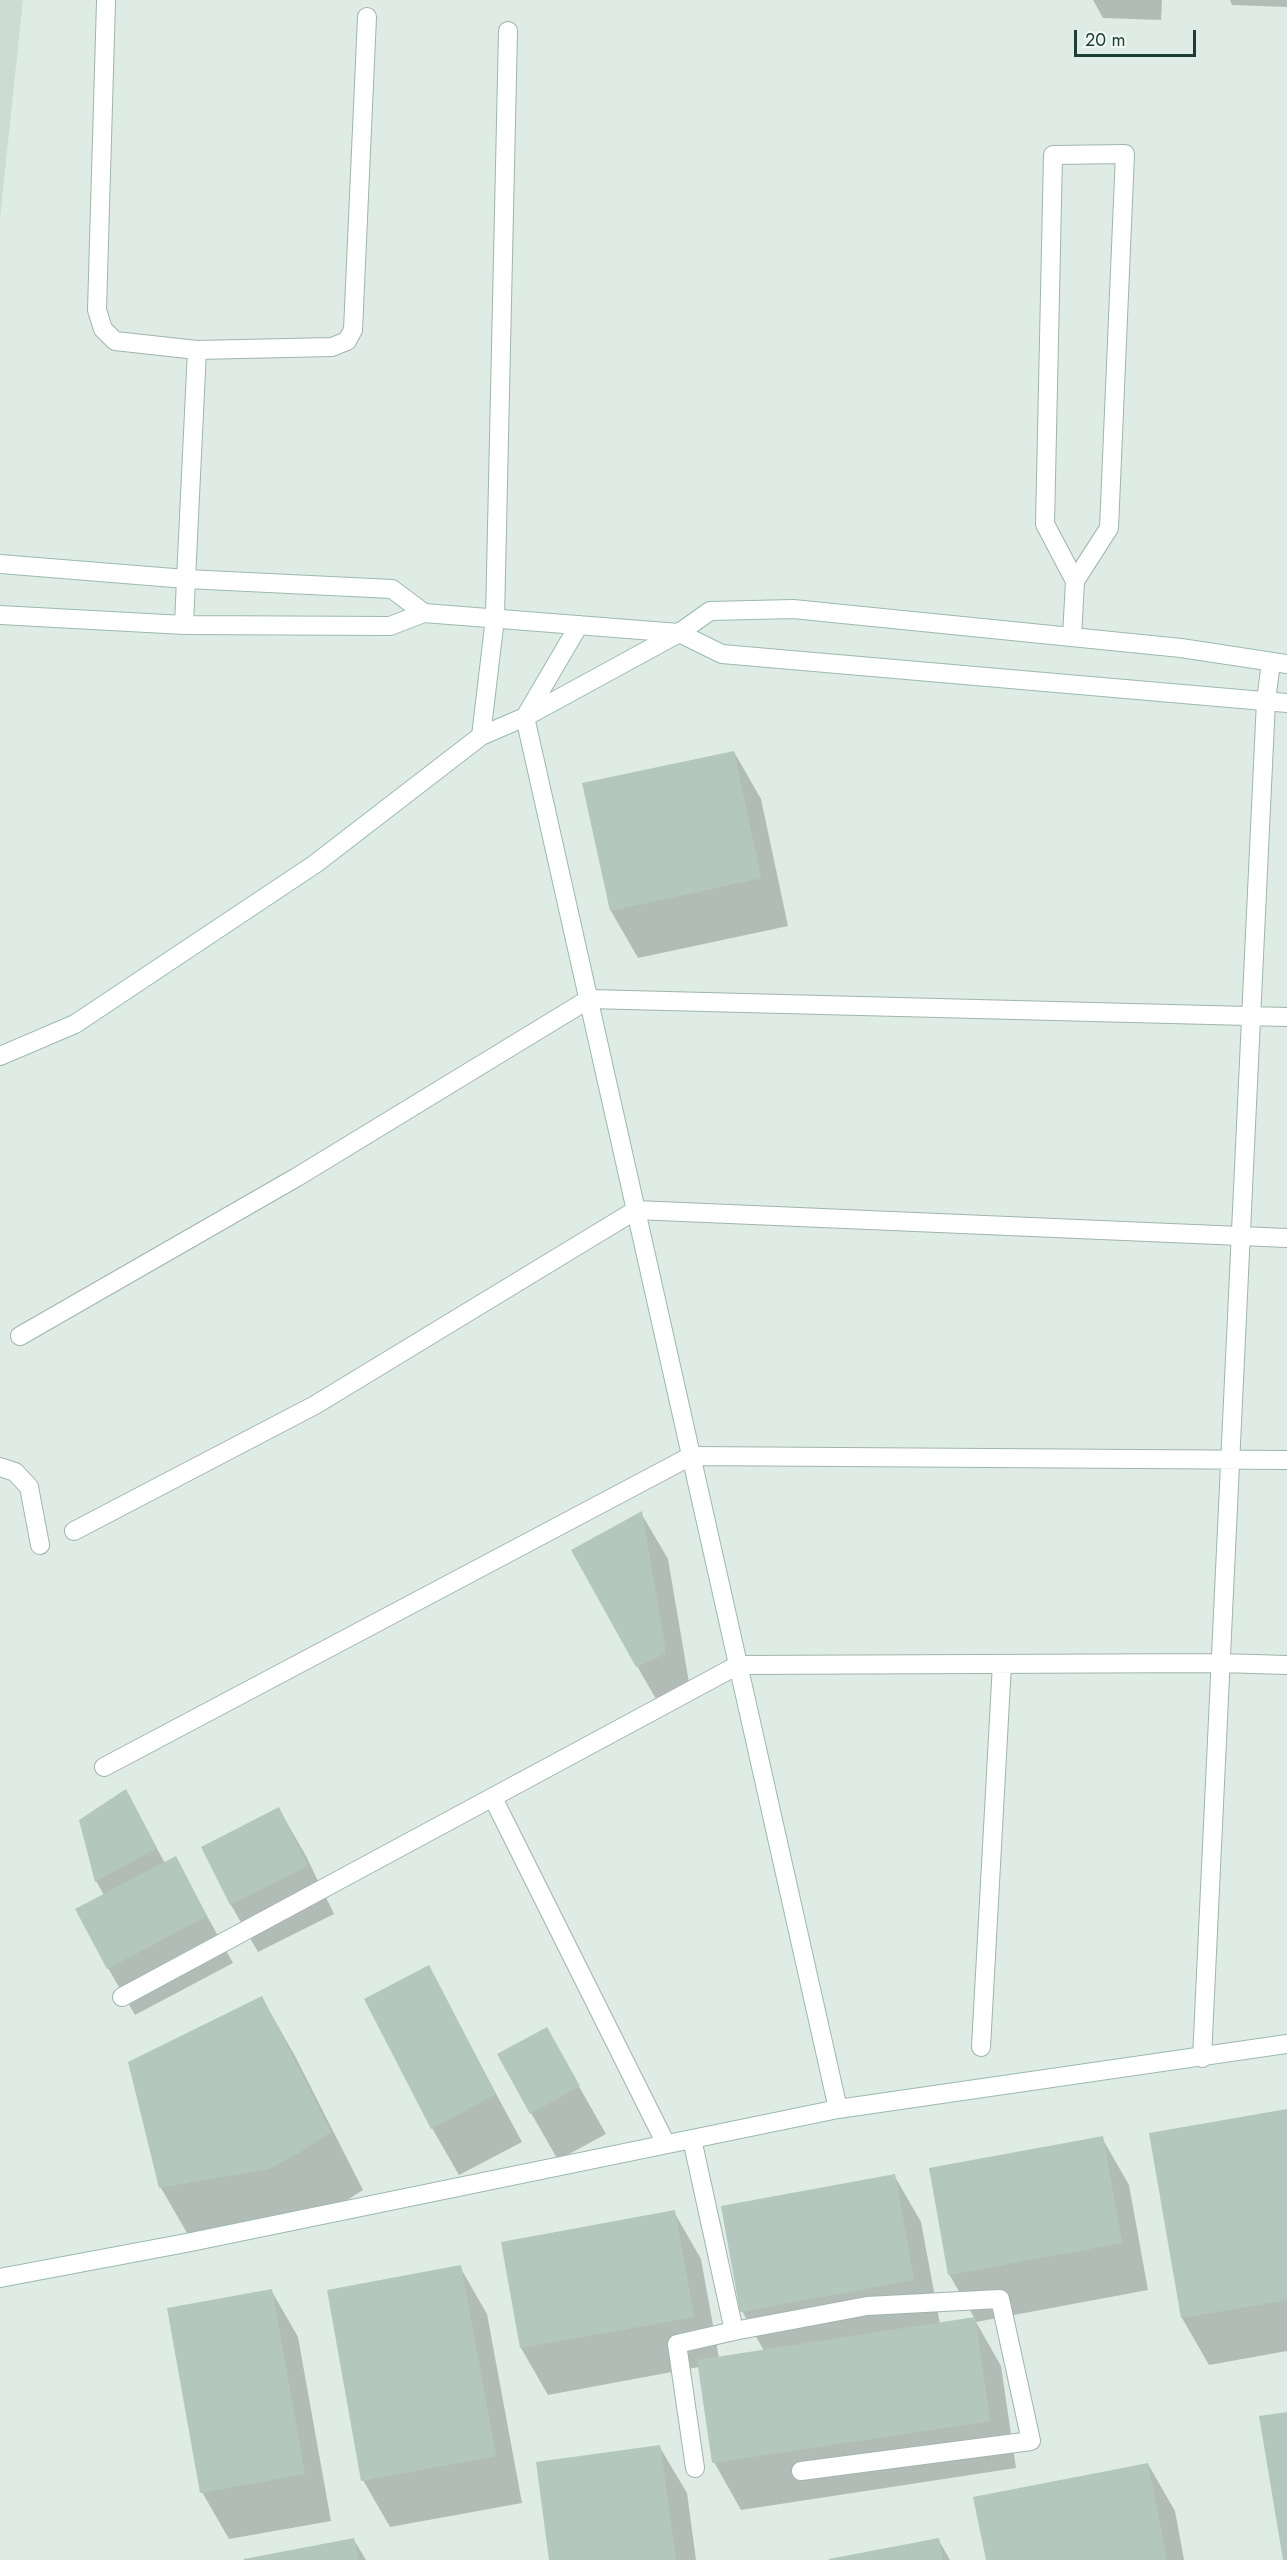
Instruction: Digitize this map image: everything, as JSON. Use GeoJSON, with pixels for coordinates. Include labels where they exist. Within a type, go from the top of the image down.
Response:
{"type":"FeatureCollection","features":[{"type":"Feature","properties":{"kind":"street"},"geometry":{"type":"LineString","coordinates":[[106,2],[98,310],[103,329],[115,341],[197,350],[332,347],[347,341],[353,330],[367,17]]}},
{"type":"Feature","properties":{"kind":"street"},"geometry":{"type":"LineString","coordinates":[[481,736],[495,618],[508,31]]}},
{"type":"Feature","properties":{"kind":"street"},"geometry":{"type":"LineString","coordinates":[[1072,638],[1075,580],[1109,528],[1125,154],[1053,155],[1045,524],[1075,580]]}},
{"type":"Feature","properties":{"kind":"street"},"geometry":{"type":"LineString","coordinates":[[184,625],[197,350]]}},
{"type":"Feature","properties":{"kind":"street"},"geometry":{"type":"LineString","coordinates":[[0,564],[186,579],[392,589],[424,613]]}},
{"type":"Feature","properties":{"kind":"street"},"geometry":{"type":"LineString","coordinates":[[0,1056],[75,1024],[315,864],[481,736],[525,717],[679,633],[710,611],[792,609],[1181,648],[1279,663],[1266,701],[1202,2058]]}},
{"type":"Feature","properties":{"kind":"street"},"geometry":{"type":"LineString","coordinates":[[0,615],[184,625],[390,626],[424,613],[679,633],[722,654],[1287,703]]}},
{"type":"Feature","properties":{"kind":"street"},"geometry":{"type":"LineString","coordinates":[[579,625],[525,717],[838,2109]]}},
{"type":"Feature","properties":{"kind":"street"},"geometry":{"type":"LineString","coordinates":[[20,1336],[297,1177],[589,999],[1287,1017]]}},
{"type":"Feature","properties":{"kind":"street"},"geometry":{"type":"LineString","coordinates":[[74,1531],[315,1405],[636,1210],[1287,1238]]}},
{"type":"Feature","properties":{"kind":"street"},"geometry":{"type":"LineString","coordinates":[[104,1767],[691,1456],[1287,1460]]}},
{"type":"Feature","properties":{"kind":"street"},"geometry":{"type":"LineString","coordinates":[[0,1467],[15,1472],[28,1487],[40,1545]]}},
{"type":"Feature","properties":{"kind":"street"},"geometry":{"type":"LineString","coordinates":[[122,1997],[738,1665],[1221,1663],[1287,1665]]}},
{"type":"Feature","properties":{"kind":"street"},"geometry":{"type":"LineString","coordinates":[[981,2047],[1002,1664]]}},
{"type":"Feature","properties":{"kind":"street"},"geometry":{"type":"LineString","coordinates":[[493,1798],[666,2144]]}},
{"type":"Feature","properties":{"kind":"street"},"geometry":{"type":"LineString","coordinates":[[0,2278],[186,2243],[838,2109],[1287,2044]]}},
{"type":"Feature","properties":{"kind":"street"},"geometry":{"type":"LineString","coordinates":[[692,2139],[734,2331]]}},
{"type":"Feature","properties":{"kind":"street"},"geometry":{"type":"LineString","coordinates":[[695,2468],[677,2344],[867,2306],[1000,2299],[1031,2441],[801,2471]]}},
{"type":"Feature","properties":{"kind":"shaded area"},"geometry":{"type":"Polygon","coordinates":[[[0,0],[23,0],[0,218],[0,0]]]}},
{"type":"Feature","properties":{"kind":"building"},"geometry":{"type":"Polygon","coordinates":[[[734,751],[761,878],[610,911],[582,783],[734,751]]]}},
{"type":"Feature","properties":{"kind":"building"},"geometry":{"type":"Polygon","coordinates":[[[642,1511],[666,1653],[636,1667],[571,1550],[642,1511]]]}},
{"type":"Feature","properties":{"kind":"building"},"geometry":{"type":"Polygon","coordinates":[[[126,1789],[157,1848],[95,1882],[79,1820],[126,1789]]]}},
{"type":"Feature","properties":{"kind":"building"},"geometry":{"type":"Polygon","coordinates":[[[279,1807],[308,1866],[230,1905],[201,1847],[279,1807]]]}},
{"type":"Feature","properties":{"kind":"building"},"geometry":{"type":"Polygon","coordinates":[[[176,1856],[207,1916],[107,1969],[75,1909],[176,1856]]]}},
{"type":"Feature","properties":{"kind":"building"},"geometry":{"type":"Polygon","coordinates":[[[429,1965],[496,2094],[431,2129],[364,1999],[429,1965]]]}},
{"type":"Feature","properties":{"kind":"building"},"geometry":{"type":"Polygon","coordinates":[[[262,1996],[331,2132],[268,2169],[159,2188],[128,2062],[262,1996]]]}},
{"type":"Feature","properties":{"kind":"building"},"geometry":{"type":"Polygon","coordinates":[[[547,2027],[580,2086],[530,2114],[497,2054],[547,2027]]]}},
{"type":"Feature","properties":{"kind":"building"},"geometry":{"type":"Polygon","coordinates":[[[1287,2109],[1287,2300],[1181,2318],[1149,2133],[1287,2109]]]}},
{"type":"Feature","properties":{"kind":"building"},"geometry":{"type":"Polygon","coordinates":[[[1103,2136],[1122,2243],[948,2275],[929,2168],[1103,2136]]]}},
{"type":"Feature","properties":{"kind":"building"},"geometry":{"type":"Polygon","coordinates":[[[895,2174],[914,2280],[740,2312],[721,2206],[895,2174]]]}},
{"type":"Feature","properties":{"kind":"building"},"geometry":{"type":"Polygon","coordinates":[[[675,2210],[694,2317],[520,2348],[501,2242],[675,2210]]]}},
{"type":"Feature","properties":{"kind":"building"},"geometry":{"type":"Polygon","coordinates":[[[461,2265],[496,2456],[361,2481],[327,2290],[461,2265]]]}},
{"type":"Feature","properties":{"kind":"building"},"geometry":{"type":"Polygon","coordinates":[[[272,2289],[305,2474],[200,2493],[167,2308],[272,2289]]]}},
{"type":"Feature","properties":{"kind":"building"},"geometry":{"type":"Polygon","coordinates":[[[975,2317],[990,2421],[712,2463],[697,2360],[975,2317]]]}},
{"type":"Feature","properties":{"kind":"building"},"geometry":{"type":"Polygon","coordinates":[[[1287,2412],[1287,2560],[1283,2560],[1259,2416],[1287,2412]]]}},
{"type":"Feature","properties":{"kind":"building"},"geometry":{"type":"Polygon","coordinates":[[[660,2445],[676,2560],[549,2560],[536,2462],[660,2445]]]}},
{"type":"Feature","properties":{"kind":"building"},"geometry":{"type":"Polygon","coordinates":[[[1148,2463],[1167,2560],[986,2560],[973,2497],[1148,2463]]]}},
{"type":"Feature","properties":{"kind":"building"},"geometry":{"type":"Polygon","coordinates":[[[354,2538],[359,2560],[244,2560],[244,2559],[354,2538]]]}},
{"type":"Feature","properties":{"kind":"building"},"geometry":{"type":"Polygon","coordinates":[[[939,2538],[943,2560],[829,2560],[829,2559],[939,2538]]]}}]}
